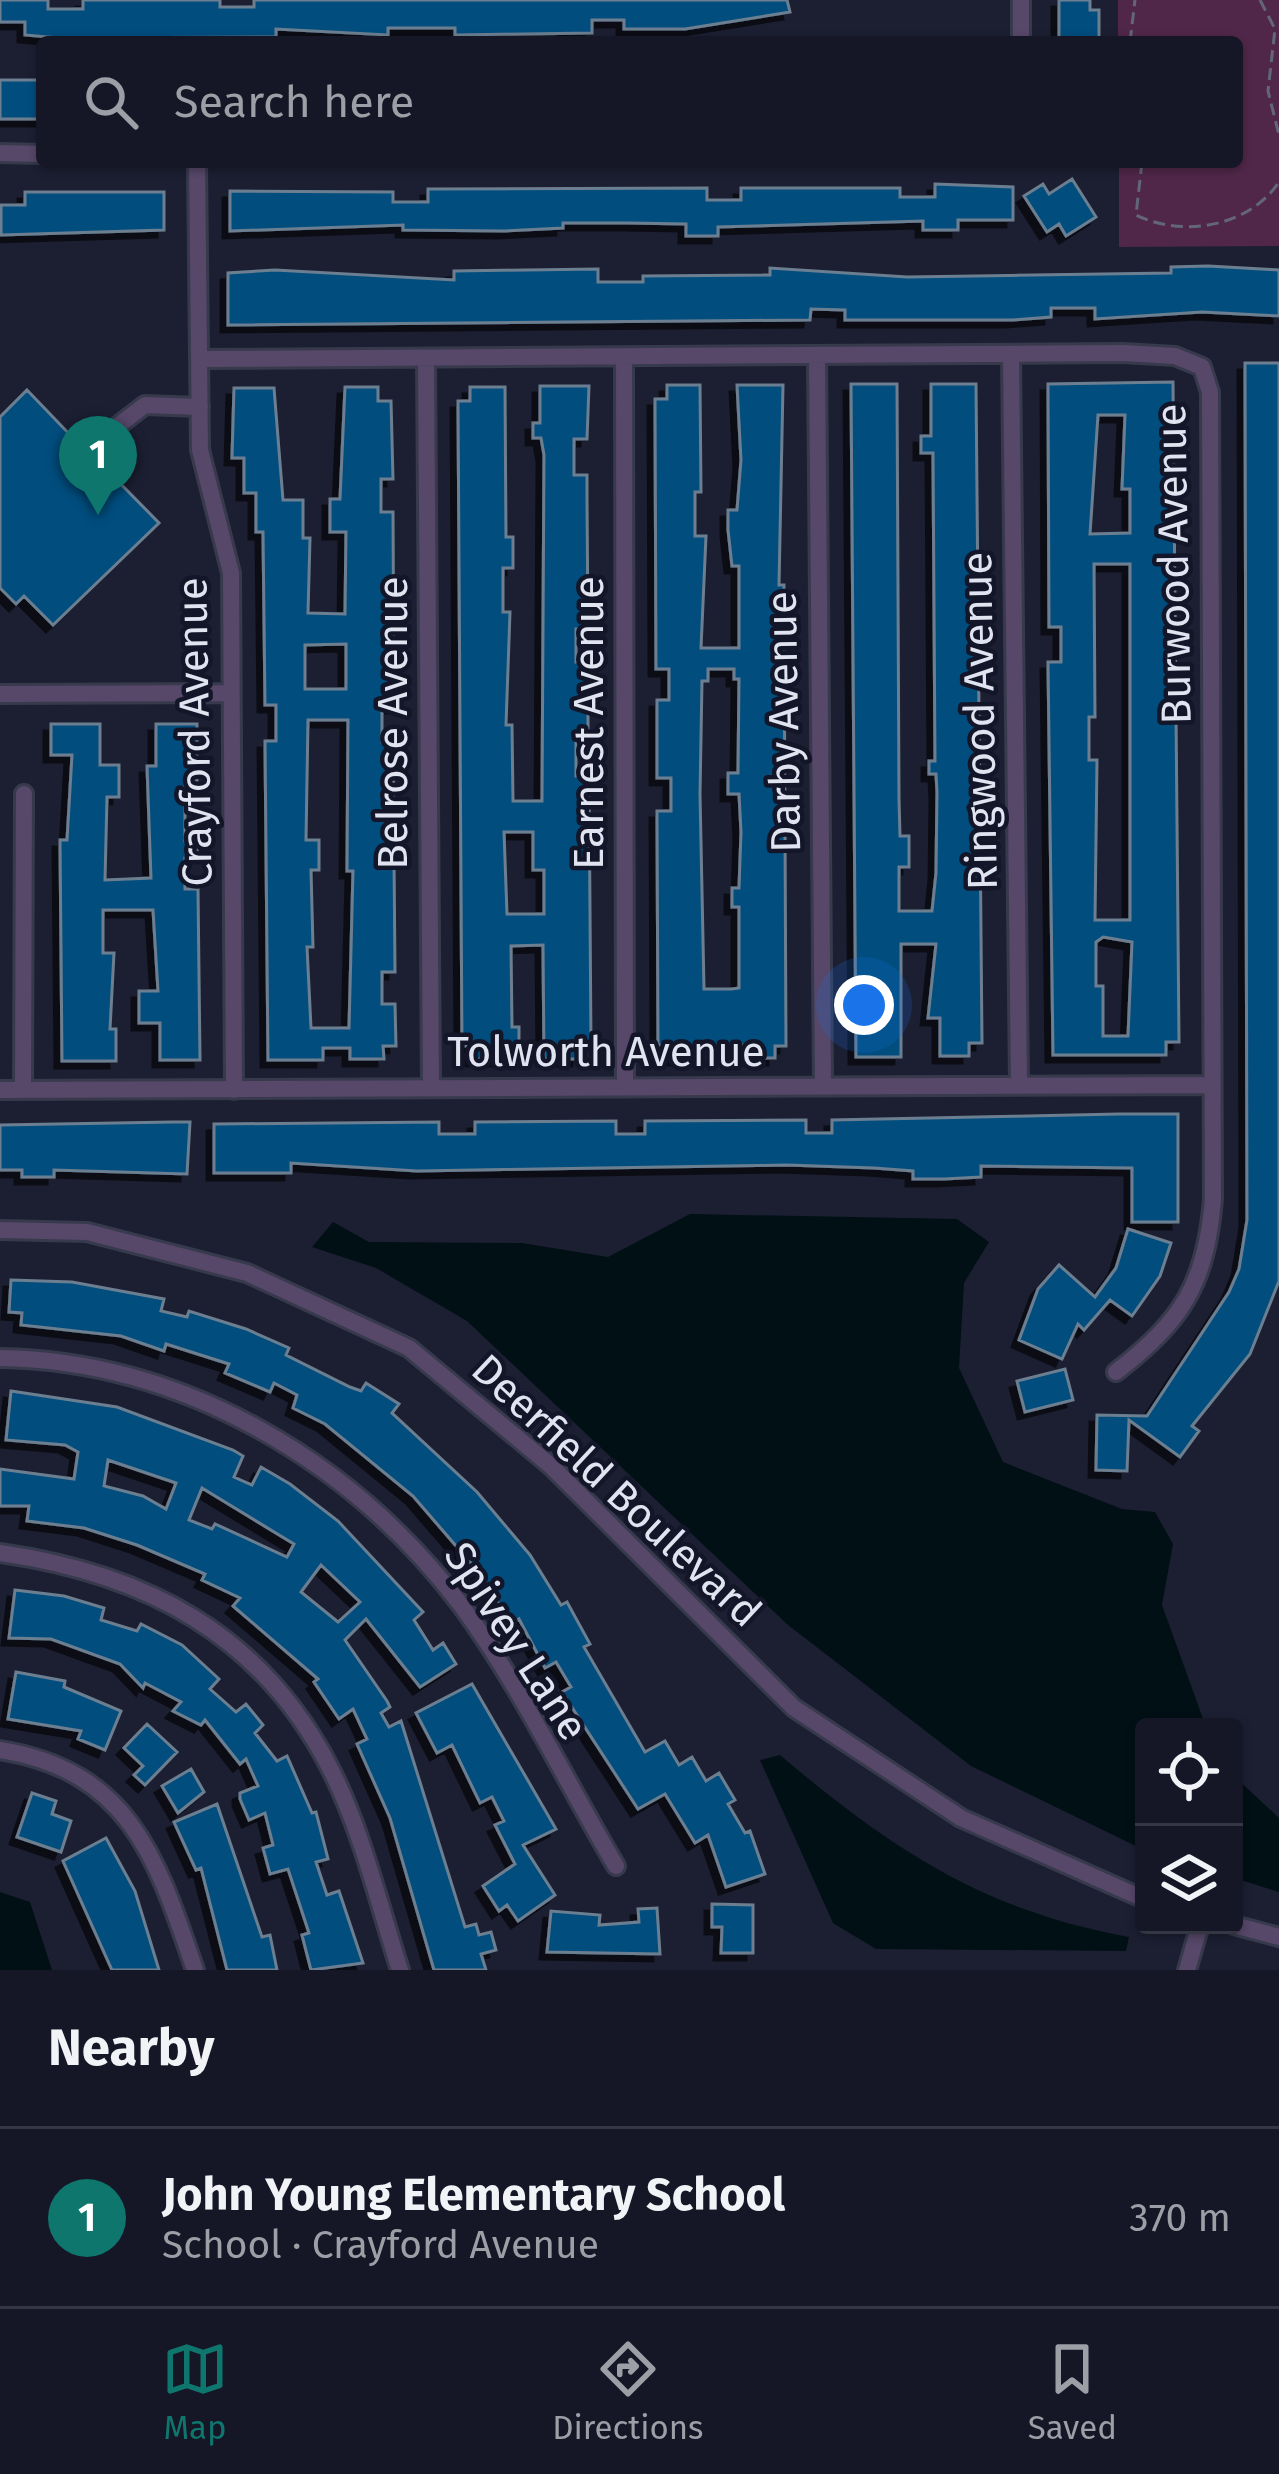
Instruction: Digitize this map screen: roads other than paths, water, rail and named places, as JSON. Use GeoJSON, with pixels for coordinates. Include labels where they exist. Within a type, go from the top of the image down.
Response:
{"type":"FeatureCollection","features":[{"type":"Feature","properties":{"kind":"street"},"geometry":{"type":"LineString","coordinates":[[1021,0],[1021,36]]}},
{"type":"Feature","properties":{"kind":"street"},"geometry":{"type":"LineString","coordinates":[[0,153],[36,154]]}},
{"type":"Feature","properties":{"kind":"street","name":"Crayford Avenue"},"geometry":{"type":"LineString","coordinates":[[197,168],[204,485],[230,573],[234,1090]]}},
{"type":"Feature","properties":{"kind":"street","name":"Darby Avenue"},"geometry":{"type":"LineString","coordinates":[[817,356],[823,1086]]}},
{"type":"Feature","properties":{"kind":"street","name":"Ringwood Avenue"},"geometry":{"type":"LineString","coordinates":[[1011,356],[1019,1085]]}},
{"type":"Feature","properties":{"kind":"street","name":"Burwood Avenue"},"geometry":{"type":"LineString","coordinates":[[200,359],[1175,356],[1202,367],[1210,392],[1209,1242],[1193,1287],[1165,1334],[1116,1372]]}},
{"type":"Feature","properties":{"kind":"street","name":"Belrose Avenue"},"geometry":{"type":"LineString","coordinates":[[426,358],[431,1088]]}},
{"type":"Feature","properties":{"kind":"street","name":"Earnest Avenue"},"geometry":{"type":"LineString","coordinates":[[624,358],[625,1086]]}},
{"type":"Feature","properties":{"kind":"street"},"geometry":{"type":"LineString","coordinates":[[116,428],[146,406],[200,407]]}},
{"type":"Feature","properties":{"kind":"street"},"geometry":{"type":"LineString","coordinates":[[0,694],[231,692]]}},
{"type":"Feature","properties":{"kind":"street"},"geometry":{"type":"LineString","coordinates":[[23,1090],[24,794]]}},
{"type":"Feature","properties":{"kind":"street","name":"Tolworth Avenue"},"geometry":{"type":"LineString","coordinates":[[0,1090],[1212,1084]]}},
{"type":"Feature","properties":{"kind":"street","name":"Deerfield Boulevard"},"geometry":{"type":"LineString","coordinates":[[0,1230],[87,1232],[247,1274],[410,1348],[551,1466],[794,1708],[961,1818],[1135,1895]]}},
{"type":"Feature","properties":{"kind":"street","name":"Spivey Lane"},"geometry":{"type":"LineString","coordinates":[[0,1358],[47,1359],[132,1377],[195,1398],[265,1430],[377,1511],[463,1608],[616,1866]]}},
{"type":"Feature","properties":{"kind":"street"},"geometry":{"type":"LineString","coordinates":[[0,1553],[68,1563],[122,1580],[161,1597],[249,1659],[284,1696],[333,1773],[400,1970]]}},
{"type":"Feature","properties":{"kind":"street"},"geometry":{"type":"LineString","coordinates":[[0,1750],[66,1766],[128,1818],[160,1869],[195,1970]]}},
{"type":"Feature","properties":{"kind":"street"},"geometry":{"type":"LineString","coordinates":[[1243,1927],[1279,1937]]}},
{"type":"Feature","properties":{"kind":"street"},"geometry":{"type":"LineString","coordinates":[[1187,1970],[1197,1934]]}},
{"type":"Feature","properties":{"kind":"place","name":"John Young Elementary School"},"geometry":{"type":"Point","coordinates":[98,515]}}]}
